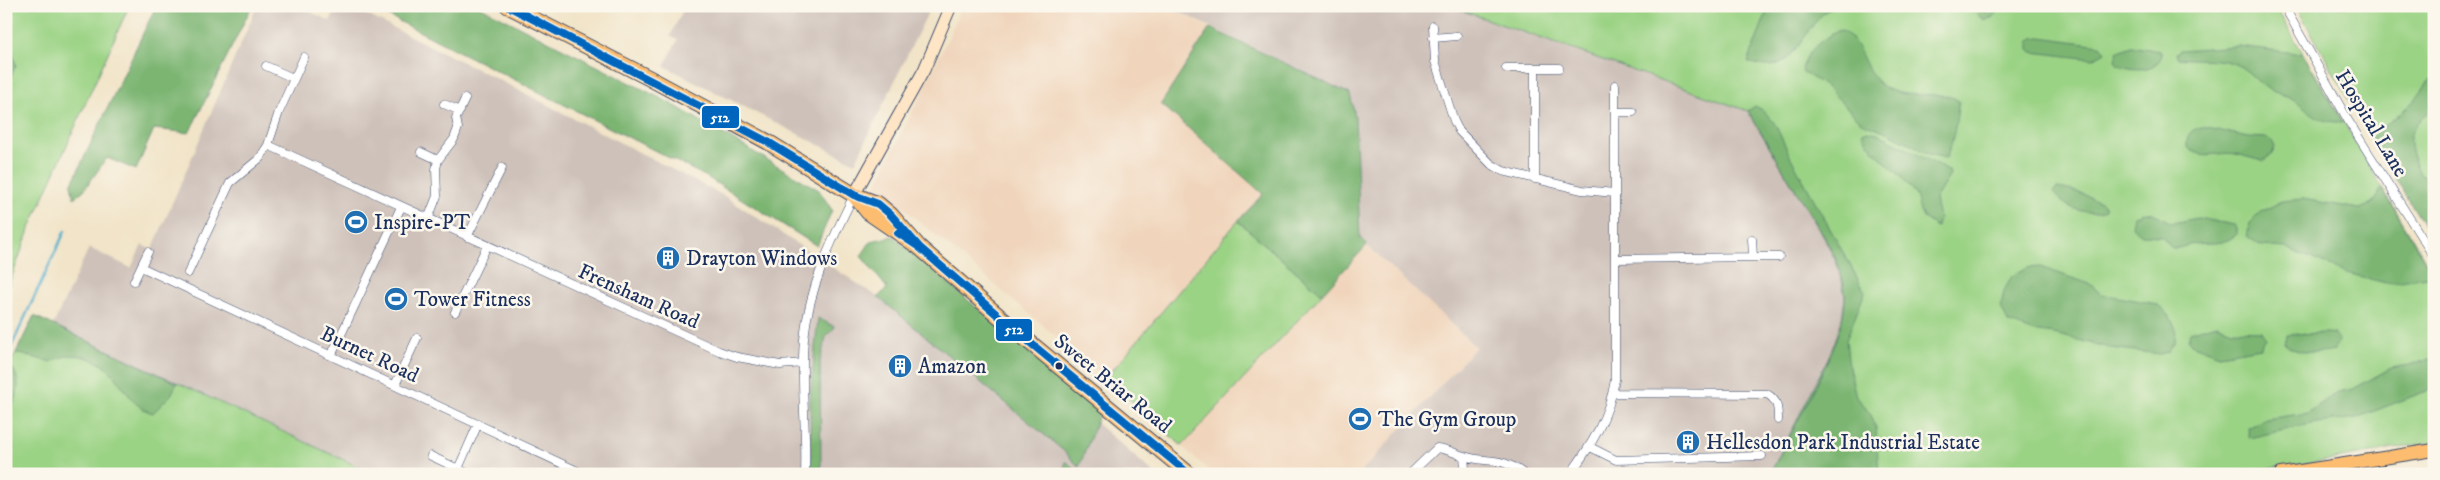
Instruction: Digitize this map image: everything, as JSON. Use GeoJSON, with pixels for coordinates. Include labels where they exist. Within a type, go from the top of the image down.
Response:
{"type":"FeatureCollection","features":[{"type":"Feature","properties":{"kind":"highway","name":"Sweet Briar Road"},"geometry":{"type":"LineString","coordinates":[[508,6],[649,78],[768,142],[854,195],[878,204],[891,215],[919,246],[1016,331],[1189,474]]}},
{"type":"Feature","properties":{"kind":"main road"},"geometry":{"type":"LineString","coordinates":[[2281,474],[2310,471],[2434,450]]}},
{"type":"Feature","properties":{"kind":"street"},"geometry":{"type":"LineString","coordinates":[[805,474],[803,363],[806,324],[815,287],[829,247],[854,195],[924,70],[951,6]]}},
{"type":"Feature","properties":{"kind":"street","name":"Hospital Lane"},"geometry":{"type":"LineString","coordinates":[[2284,6],[2349,122],[2434,256]]}},
{"type":"Feature","properties":{"kind":"street"},"geometry":{"type":"LineString","coordinates":[[1433,26],[1435,61],[1454,121],[1459,131],[1491,164],[1503,171],[1582,190],[1616,193]]}},
{"type":"Feature","properties":{"kind":"street"},"geometry":{"type":"LineString","coordinates":[[1433,38],[1457,36]]}},
{"type":"Feature","properties":{"kind":"street"},"geometry":{"type":"LineString","coordinates":[[188,273],[230,183],[260,158],[268,145],[279,112],[304,57]]}},
{"type":"Feature","properties":{"kind":"street"},"geometry":{"type":"LineString","coordinates":[[266,66],[293,78]]}},
{"type":"Feature","properties":{"kind":"street"},"geometry":{"type":"LineString","coordinates":[[1506,68],[1559,68]]}},
{"type":"Feature","properties":{"kind":"street"},"geometry":{"type":"LineString","coordinates":[[1535,68],[1535,178]]}},
{"type":"Feature","properties":{"kind":"street"},"geometry":{"type":"LineString","coordinates":[[1570,474],[1590,447],[1598,432],[1613,394],[1615,380],[1615,86]]}},
{"type":"Feature","properties":{"kind":"street"},"geometry":{"type":"LineString","coordinates":[[428,219],[437,196],[438,160],[454,139],[460,111],[465,99]]}},
{"type":"Feature","properties":{"kind":"street"},"geometry":{"type":"LineString","coordinates":[[444,104],[460,111]]}},
{"type":"Feature","properties":{"kind":"street"},"geometry":{"type":"LineString","coordinates":[[1615,112],[1633,112]]}},
{"type":"Feature","properties":{"kind":"street","name":"Frensham Road"},"geometry":{"type":"LineString","coordinates":[[268,145],[728,354],[780,365],[803,363]]}},
{"type":"Feature","properties":{"kind":"street"},"geometry":{"type":"LineString","coordinates":[[421,152],[438,160]]}},
{"type":"Feature","properties":{"kind":"street"},"geometry":{"type":"LineString","coordinates":[[467,237],[487,206],[502,168]]}},
{"type":"Feature","properties":{"kind":"street"},"geometry":{"type":"LineString","coordinates":[[331,356],[401,207]]}},
{"type":"Feature","properties":{"kind":"street"},"geometry":{"type":"LineString","coordinates":[[1752,239],[1753,257]]}},
{"type":"Feature","properties":{"kind":"street"},"geometry":{"type":"LineString","coordinates":[[455,312],[487,246]]}},
{"type":"Feature","properties":{"kind":"street"},"geometry":{"type":"LineString","coordinates":[[134,282],[148,252]]}},
{"type":"Feature","properties":{"kind":"street"},"geometry":{"type":"LineString","coordinates":[[1616,259],[1779,258]]}},
{"type":"Feature","properties":{"kind":"street","name":"Burnet Road"},"geometry":{"type":"LineString","coordinates":[[141,267],[584,474]]}},
{"type":"Feature","properties":{"kind":"street"},"geometry":{"type":"LineString","coordinates":[[395,385],[417,338]]}},
{"type":"Feature","properties":{"kind":"street"},"geometry":{"type":"LineString","coordinates":[[1613,394],[1767,394],[1774,397],[1778,406],[1778,420]]}},
{"type":"Feature","properties":{"kind":"street"},"geometry":{"type":"LineString","coordinates":[[458,469],[478,424]]}},
{"type":"Feature","properties":{"kind":"street"},"geometry":{"type":"LineString","coordinates":[[1590,447],[1616,460],[1762,456]]}},
{"type":"Feature","properties":{"kind":"street"},"geometry":{"type":"LineString","coordinates":[[1410,474],[1436,448],[1449,450],[1464,456],[1507,462],[1524,474]]}},
{"type":"Feature","properties":{"kind":"street"},"geometry":{"type":"LineString","coordinates":[[431,456],[469,474]]}},
{"type":"Feature","properties":{"kind":"street"},"geometry":{"type":"LineString","coordinates":[[1461,474],[1465,468],[1464,456]]}},
{"type":"Feature","properties":{"kind":"street"},"geometry":{"type":"LineString","coordinates":[[563,474],[566,466]]}},
{"type":"Feature","properties":{"kind":"shaded area"},"geometry":{"type":"Polygon","coordinates":[[[257,6],[298,6],[330,21],[338,6],[349,6],[499,80],[724,196],[878,297],[1065,452],[1079,466],[1095,422],[1155,474],[374,474],[53,325],[89,248],[131,268],[142,245],[152,250],[257,6]]]}},
{"type":"Feature","properties":{"kind":"shaded area"},"geometry":{"type":"Polygon","coordinates":[[[685,6],[931,6],[855,163],[664,66],[678,40],[670,36],[685,6]]]}},
{"type":"Feature","properties":{"kind":"shaded area"},"geometry":{"type":"Polygon","coordinates":[[[962,6],[1167,6],[1210,28],[1161,104],[1263,194],[1106,378],[876,185],[948,39],[962,6]]]}},
{"type":"Feature","properties":{"kind":"shaded area"},"geometry":{"type":"Polygon","coordinates":[[[1167,6],[1449,6],[1748,111],[1826,241],[1840,270],[1845,297],[1841,326],[1832,350],[1770,474],[1359,474],[1476,347],[1360,239],[1355,116],[1350,94],[1167,6]]]}},
{"type":"Feature","properties":{"kind":"shaded area"},"geometry":{"type":"Polygon","coordinates":[[[1367,245],[1476,347],[1359,474],[1213,474],[1182,446],[1367,245]]]}},
{"type":"Feature","properties":{"kind":"green space"},"geometry":{"type":"Polygon","coordinates":[[[6,6],[129,6],[29,230],[6,293],[6,6]]]}},
{"type":"Feature","properties":{"kind":"green space"},"geometry":{"type":"Polygon","coordinates":[[[156,6],[252,6],[189,133],[154,129],[136,170],[107,158],[84,190],[74,198],[71,185],[156,6]]]}},
{"type":"Feature","properties":{"kind":"green space"},"geometry":{"type":"Polygon","coordinates":[[[369,6],[479,6],[670,103],[819,190],[832,210],[817,246],[705,176],[369,6]]]}},
{"type":"Feature","properties":{"kind":"green space"},"geometry":{"type":"Polygon","coordinates":[[[1449,6],[2275,6],[2434,275],[2434,442],[2300,465],[2210,474],[1770,474],[1832,350],[1841,326],[1845,297],[1840,270],[1826,241],[1748,111],[1449,6]]]}},
{"type":"Feature","properties":{"kind":"green space"},"geometry":{"type":"Polygon","coordinates":[[[1769,6],[1834,6],[1818,19],[1791,55],[1775,65],[1769,66],[1748,62],[1769,6]]]}},
{"type":"Feature","properties":{"kind":"green space"},"geometry":{"type":"Polygon","coordinates":[[[1968,6],[2003,6],[1993,17],[1986,20],[1968,6]]]}},
{"type":"Feature","properties":{"kind":"green space"},"geometry":{"type":"Polygon","coordinates":[[[2296,6],[2434,6],[2434,241],[2371,138],[2296,6]]]}},
{"type":"Feature","properties":{"kind":"green space"},"geometry":{"type":"Polygon","coordinates":[[[6,28],[16,65],[6,86],[6,28]]]}},
{"type":"Feature","properties":{"kind":"green space"},"geometry":{"type":"Polygon","coordinates":[[[1210,28],[1350,94],[1355,116],[1360,238],[1367,245],[1322,294],[1238,221],[1263,194],[1161,104],[1210,28]]]}},
{"type":"Feature","properties":{"kind":"green space"},"geometry":{"type":"Polygon","coordinates":[[[1840,30],[1854,42],[1873,76],[1888,89],[1906,94],[1943,95],[1959,101],[1953,138],[1946,158],[1929,154],[1892,134],[1861,122],[1828,88],[1802,71],[1811,51],[1827,37],[1840,30]]]}},
{"type":"Feature","properties":{"kind":"green space"},"geometry":{"type":"Polygon","coordinates":[[[2040,37],[2100,45],[2105,52],[2093,59],[2032,52],[2029,49],[2029,42],[2033,38],[2040,37]]]}},
{"type":"Feature","properties":{"kind":"green space"},"geometry":{"type":"Polygon","coordinates":[[[2131,46],[2160,51],[2162,55],[2155,65],[2143,69],[2118,65],[2115,60],[2117,52],[2131,46]]]}},
{"type":"Feature","properties":{"kind":"green space"},"geometry":{"type":"Polygon","coordinates":[[[2238,46],[2303,54],[2343,122],[2327,121],[2315,116],[2293,99],[2268,89],[2245,69],[2234,64],[2218,60],[2178,58],[2176,53],[2180,50],[2238,46]]]}},
{"type":"Feature","properties":{"kind":"green space"},"geometry":{"type":"Polygon","coordinates":[[[2434,78],[2434,106],[2416,125],[2410,138],[2411,152],[2417,167],[2434,192],[2434,231],[2429,233],[2371,138],[2414,101],[2427,83],[2434,78]]]}},
{"type":"Feature","properties":{"kind":"green space"},"geometry":{"type":"Polygon","coordinates":[[[1755,106],[1764,111],[1775,124],[1791,158],[1865,292],[1846,340],[1849,368],[1856,396],[1871,415],[1876,428],[1879,474],[1770,474],[1828,359],[1843,313],[1845,295],[1839,268],[1828,243],[1748,111],[1755,106]]]}},
{"type":"Feature","properties":{"kind":"green space"},"geometry":{"type":"Polygon","coordinates":[[[2203,127],[2248,137],[2267,138],[2272,141],[2275,147],[2272,154],[2263,161],[2229,153],[2199,154],[2187,147],[2187,139],[2192,131],[2203,127]]]}},
{"type":"Feature","properties":{"kind":"green space"},"geometry":{"type":"Polygon","coordinates":[[[1868,131],[1877,133],[1949,171],[1950,175],[1935,199],[1939,218],[1937,227],[1923,218],[1916,196],[1910,187],[1868,142],[1862,133],[1868,131]]]}},
{"type":"Feature","properties":{"kind":"green space"},"geometry":{"type":"Polygon","coordinates":[[[2058,188],[2077,192],[2093,199],[2105,205],[2105,210],[2091,212],[2069,206],[2053,192],[2058,188]]]}},
{"type":"Feature","properties":{"kind":"green space"},"geometry":{"type":"Polygon","coordinates":[[[2382,188],[2434,276],[2386,283],[2347,273],[2286,248],[2261,246],[2247,236],[2250,223],[2261,212],[2282,201],[2303,199],[2360,209],[2372,204],[2382,188]]]}},
{"type":"Feature","properties":{"kind":"green space"},"geometry":{"type":"Polygon","coordinates":[[[2143,212],[2153,213],[2172,223],[2198,218],[2234,225],[2237,227],[2237,234],[2222,242],[2172,248],[2162,236],[2142,235],[2132,227],[2134,216],[2143,212]]]}},
{"type":"Feature","properties":{"kind":"green space"},"geometry":{"type":"Polygon","coordinates":[[[1238,221],[1322,294],[1182,446],[1106,378],[1238,221]]]}},
{"type":"Feature","properties":{"kind":"green space"},"geometry":{"type":"Polygon","coordinates":[[[893,236],[1100,413],[1079,467],[1065,452],[878,297],[887,288],[861,256],[871,241],[893,236]]]}},
{"type":"Feature","properties":{"kind":"green space"},"geometry":{"type":"Polygon","coordinates":[[[2040,267],[2090,284],[2101,294],[2157,304],[2169,315],[2176,329],[2175,341],[2168,352],[2160,354],[2110,348],[2054,334],[2032,331],[2008,322],[2001,307],[2004,291],[2012,276],[2028,268],[2040,267]]]}},
{"type":"Feature","properties":{"kind":"green space"},"geometry":{"type":"Polygon","coordinates":[[[34,316],[374,474],[6,474],[6,373],[34,316]]]}},
{"type":"Feature","properties":{"kind":"green space"},"geometry":{"type":"Polygon","coordinates":[[[34,316],[177,383],[171,395],[153,413],[136,403],[102,364],[91,359],[71,355],[51,362],[16,353],[34,316]]]}},
{"type":"Feature","properties":{"kind":"green space"},"geometry":{"type":"Polygon","coordinates":[[[818,318],[835,327],[826,337],[820,361],[821,474],[811,474],[810,397],[818,318]]]}},
{"type":"Feature","properties":{"kind":"green space"},"geometry":{"type":"Polygon","coordinates":[[[2216,324],[2232,330],[2262,331],[2266,338],[2260,348],[2219,355],[2191,344],[2188,340],[2190,332],[2216,324]]]}},
{"type":"Feature","properties":{"kind":"green space"},"geometry":{"type":"Polygon","coordinates":[[[2291,334],[2334,334],[2339,340],[2334,350],[2322,352],[2301,351],[2294,350],[2284,343],[2286,336],[2291,334]]]}},
{"type":"Feature","properties":{"kind":"green space"},"geometry":{"type":"Polygon","coordinates":[[[2434,358],[2434,388],[2356,418],[2311,424],[2249,438],[2248,428],[2266,419],[2307,413],[2338,392],[2353,389],[2391,368],[2434,358]]]}},
{"type":"Feature","properties":{"kind":"green space"},"geometry":{"type":"Polygon","coordinates":[[[10,365],[17,377],[18,390],[14,403],[6,415],[6,373],[10,365]]]}},
{"type":"Feature","properties":{"kind":"green space"},"geometry":{"type":"Polygon","coordinates":[[[1066,461],[1080,474],[1063,474],[1066,461]]]}},
{"type":"Feature","properties":{"kind":"waterway"},"geometry":{"type":"LineString","coordinates":[[6,358],[65,231]]}},
{"type":"Feature","properties":{"kind":"transit line","name":"512"},"geometry":{"type":"LineString","coordinates":[[508,6],[768,142],[854,195],[878,204],[891,215],[919,247]]}},
{"type":"Feature","properties":{"kind":"transit line","name":"512"},"geometry":{"type":"LineString","coordinates":[[898,233],[919,247],[1016,331],[1189,474]]}},
{"type":"Feature","properties":{"kind":"place","name":"Inspire-PT"},"geometry":{"type":"Point","coordinates":[356,222]}},
{"type":"Feature","properties":{"kind":"place","name":"Drayton Windows"},"geometry":{"type":"Point","coordinates":[668,258]}},
{"type":"Feature","properties":{"kind":"place","name":"Tower Fitness"},"geometry":{"type":"Point","coordinates":[396,299]}},
{"type":"Feature","properties":{"kind":"place","name":"Amazon"},"geometry":{"type":"Point","coordinates":[900,366]}},
{"type":"Feature","properties":{"kind":"place","name":"The Gym Group"},"geometry":{"type":"Point","coordinates":[1360,419]}},
{"type":"Feature","properties":{"kind":"place","name":"Hellesdon Park Industrial Estate"},"geometry":{"type":"Point","coordinates":[1688,442]}}]}
